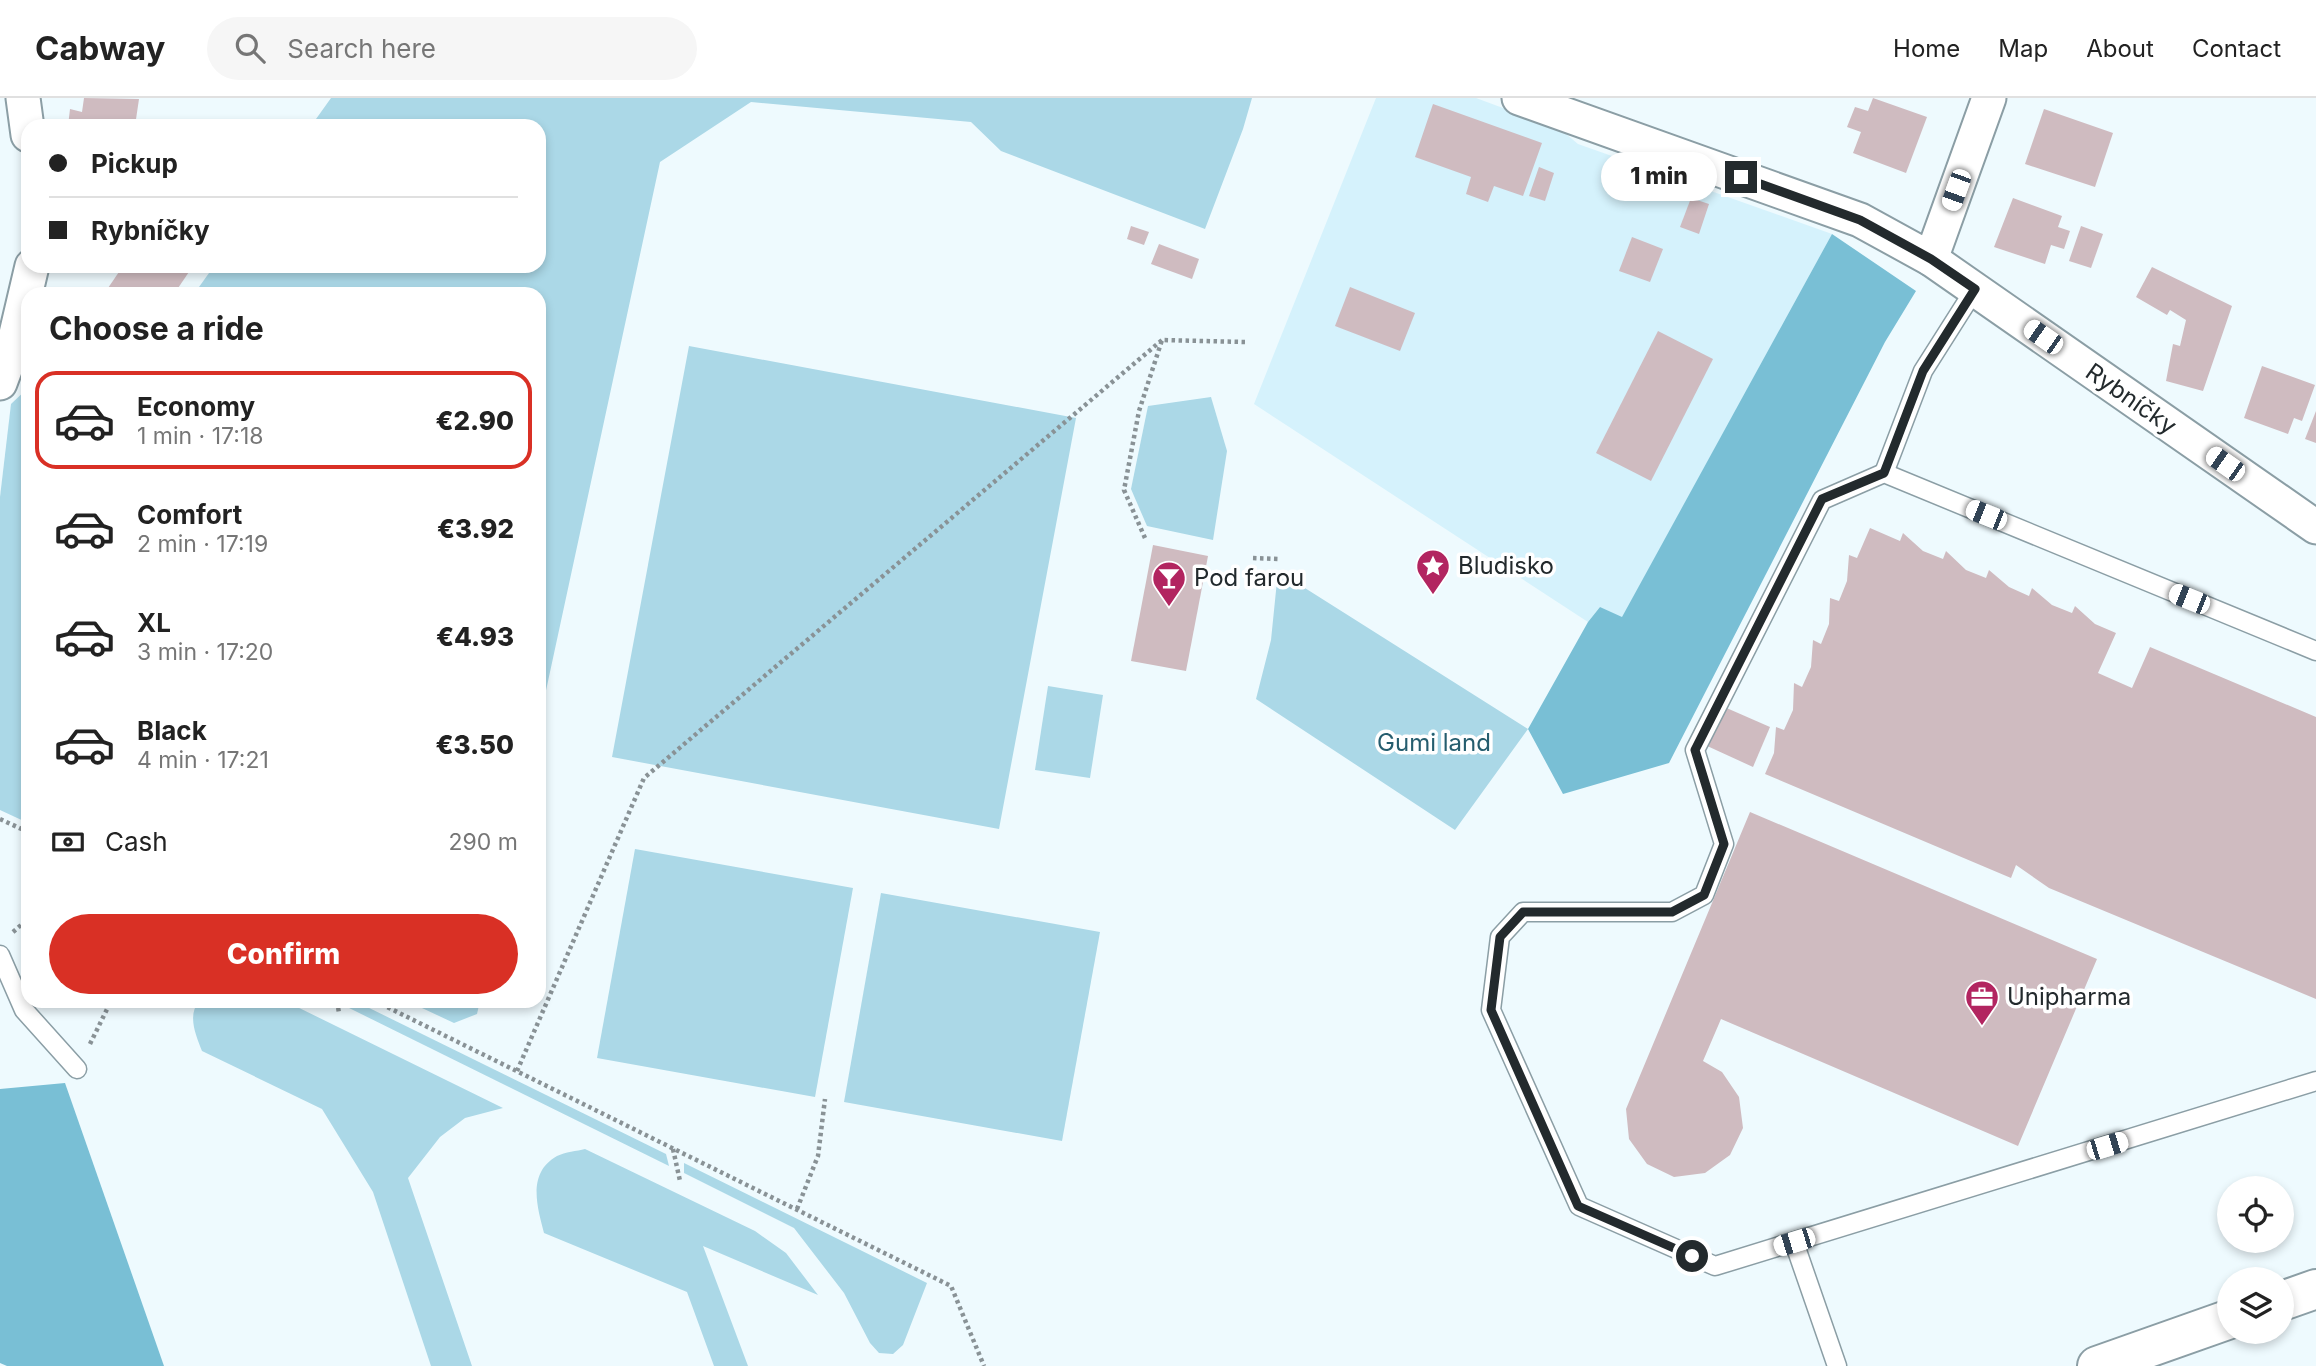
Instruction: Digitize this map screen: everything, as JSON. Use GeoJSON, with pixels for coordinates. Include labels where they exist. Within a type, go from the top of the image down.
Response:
{"type":"FeatureCollection","features":[{"type":"Feature","properties":{"kind":"street"},"geometry":{"type":"LineString","coordinates":[[23,98],[26,119]]}},
{"type":"Feature","properties":{"kind":"street","name":"Rybníčky"},"geometry":{"type":"LineString","coordinates":[[1519,98],[1860,220],[1931,259],[2316,527]]}},
{"type":"Feature","properties":{"kind":"street"},"geometry":{"type":"LineString","coordinates":[[1931,259],[1989,98]]}},
{"type":"Feature","properties":{"kind":"street"},"geometry":{"type":"LineString","coordinates":[[0,383],[12,351],[21,313]]}},
{"type":"Feature","properties":{"kind":"street"},"geometry":{"type":"LineString","coordinates":[[2294,1297],[2316,1289]]}},
{"type":"Feature","properties":{"kind":"street"},"geometry":{"type":"LineString","coordinates":[[2097,1366],[2217,1324]]}},
{"type":"Feature","properties":{"kind":"lane"},"geometry":{"type":"LineString","coordinates":[[1884,473],[1923,371],[1975,289]]}},
{"type":"Feature","properties":{"kind":"lane"},"geometry":{"type":"LineString","coordinates":[[2316,651],[1884,473],[1822,499],[1695,750],[1724,844],[1704,895],[1672,912],[1523,912],[1500,937],[1491,1010],[1578,1206],[1714,1266],[2316,1081]]}},
{"type":"Feature","properties":{"kind":"lane"},"geometry":{"type":"LineString","coordinates":[[0,955],[21,1003]]}},
{"type":"Feature","properties":{"kind":"lane"},"geometry":{"type":"LineString","coordinates":[[23,1008],[78,1069]]}},
{"type":"Feature","properties":{"kind":"lane"},"geometry":{"type":"LineString","coordinates":[[1794,1242],[1836,1366]]}},
{"type":"Feature","properties":{"kind":"path"},"geometry":{"type":"LineString","coordinates":[[1145,538],[1124,490],[1139,411],[1162,340]]}},
{"type":"Feature","properties":{"kind":"path"},"geometry":{"type":"LineString","coordinates":[[546,1004],[644,778],[1162,340],[1245,342]]}},
{"type":"Feature","properties":{"kind":"path"},"geometry":{"type":"LineString","coordinates":[[1253,558],[1278,559]]}},
{"type":"Feature","properties":{"kind":"path"},"geometry":{"type":"LineString","coordinates":[[0,819],[21,829]]}},
{"type":"Feature","properties":{"kind":"path"},"geometry":{"type":"LineString","coordinates":[[78,1069],[108,1008]]}},
{"type":"Feature","properties":{"kind":"path"},"geometry":{"type":"LineString","coordinates":[[338,1008],[339,1013]]}},
{"type":"Feature","properties":{"kind":"path"},"geometry":{"type":"LineString","coordinates":[[389,1008],[951,1286],[984,1366]]}},
{"type":"Feature","properties":{"kind":"path"},"geometry":{"type":"LineString","coordinates":[[517,1071],[544,1008]]}},
{"type":"Feature","properties":{"kind":"path"},"geometry":{"type":"LineString","coordinates":[[797,1209],[818,1156],[825,1099]]}},
{"type":"Feature","properties":{"kind":"path"},"geometry":{"type":"LineString","coordinates":[[673,1148],[680,1181]]}},
{"type":"Feature","properties":{"kind":"shaded area"},"geometry":{"type":"Polygon","coordinates":[[[1376,98],[1476,98],[1560,129],[1578,144],[1832,234],[1622,618],[1600,607],[1588,622],[1254,404],[1376,98]]]}},
{"type":"Feature","properties":{"kind":"shaded area"},"geometry":{"type":"Polygon","coordinates":[[[1832,234],[1916,291],[1885,342],[1669,763],[1563,794],[1528,729],[1588,622],[1600,607],[1622,617],[1832,234]]]}},
{"type":"Feature","properties":{"kind":"shaded area"},"geometry":{"type":"Polygon","coordinates":[[[65,1083],[164,1366],[7,1366],[0,1363],[0,1089],[65,1083]]]}},
{"type":"Feature","properties":{"kind":"green space"},"geometry":{"type":"Polygon","coordinates":[[[331,98],[1252,98],[1205,229],[1001,151],[971,122],[751,102],[660,162],[546,691],[546,287],[199,287],[209,273],[546,273],[546,119],[316,119],[331,98]]]}},
{"type":"Feature","properties":{"kind":"green space"},"geometry":{"type":"Polygon","coordinates":[[[689,346],[1076,418],[999,829],[612,757],[689,346]]]}},
{"type":"Feature","properties":{"kind":"green space"},"geometry":{"type":"Polygon","coordinates":[[[21,395],[21,820],[0,810],[0,497],[11,404],[21,395]]]}},
{"type":"Feature","properties":{"kind":"green space"},"geometry":{"type":"Polygon","coordinates":[[[1211,397],[1227,451],[1213,540],[1147,526],[1131,489],[1148,406],[1211,397]]]}},
{"type":"Feature","properties":{"kind":"green space","name":"Gumi land"},"geometry":{"type":"Polygon","coordinates":[[[1278,571],[1528,729],[1455,830],[1256,699],[1271,640],[1278,571]]]}},
{"type":"Feature","properties":{"kind":"green space"},"geometry":{"type":"Polygon","coordinates":[[[1048,686],[1103,695],[1090,778],[1035,770],[1048,686]]]}},
{"type":"Feature","properties":{"kind":"green space"},"geometry":{"type":"Polygon","coordinates":[[[635,849],[853,888],[815,1097],[597,1058],[635,849]]]}},
{"type":"Feature","properties":{"kind":"green space"},"geometry":{"type":"Polygon","coordinates":[[[881,893],[1100,932],[1062,1141],[844,1102],[881,893]]]}},
{"type":"Feature","properties":{"kind":"green space"},"geometry":{"type":"Polygon","coordinates":[[[195,1008],[299,1008],[503,1108],[465,1118],[440,1137],[408,1178],[472,1366],[431,1366],[373,1192],[322,1109],[202,1051],[195,1032],[195,1008]]]}},
{"type":"Feature","properties":{"kind":"green space"},"geometry":{"type":"Polygon","coordinates":[[[349,1008],[369,1008],[666,1154],[669,1166],[349,1008]]]}},
{"type":"Feature","properties":{"kind":"green space"},"geometry":{"type":"Polygon","coordinates":[[[422,1008],[478,1008],[477,1014],[454,1023],[422,1008]]]}},
{"type":"Feature","properties":{"kind":"green space"},"geometry":{"type":"Polygon","coordinates":[[[585,1149],[755,1231],[786,1253],[818,1295],[703,1246],[748,1366],[714,1366],[687,1292],[544,1233],[537,1201],[541,1171],[557,1156],[585,1149]]]}},
{"type":"Feature","properties":{"kind":"green space"},"geometry":{"type":"Polygon","coordinates":[[[684,1163],[927,1283],[903,1345],[893,1354],[879,1353],[870,1343],[844,1293],[794,1228],[684,1173],[684,1163]]]}},
{"type":"Feature","properties":{"kind":"building"},"geometry":{"type":"Polygon","coordinates":[[[84,98],[139,99],[136,119],[69,119],[70,109],[82,112],[84,98]]]}},
{"type":"Feature","properties":{"kind":"building"},"geometry":{"type":"Polygon","coordinates":[[[1873,98],[1927,117],[1906,173],[1853,153],[1861,132],[1847,127],[1855,107],[1868,111],[1873,98]]]}},
{"type":"Feature","properties":{"kind":"building"},"geometry":{"type":"Polygon","coordinates":[[[1433,104],[1542,143],[1523,196],[1494,186],[1488,202],[1466,194],[1471,177],[1415,157],[1433,104]]]}},
{"type":"Feature","properties":{"kind":"building"},"geometry":{"type":"Polygon","coordinates":[[[2044,109],[2113,133],[2095,187],[2025,164],[2044,109]]]}},
{"type":"Feature","properties":{"kind":"building"},"geometry":{"type":"Polygon","coordinates":[[[1539,167],[1554,173],[1545,201],[1529,196],[1539,167]]]}},
{"type":"Feature","properties":{"kind":"building"},"geometry":{"type":"Polygon","coordinates":[[[1691,198],[1709,204],[1699,234],[1680,227],[1691,198]]]}},
{"type":"Feature","properties":{"kind":"building"},"geometry":{"type":"Polygon","coordinates":[[[2013,198],[2062,216],[2058,227],[2070,231],[2064,249],[2051,245],[2045,264],[1994,247],[2013,198]]]}},
{"type":"Feature","properties":{"kind":"building"},"geometry":{"type":"Polygon","coordinates":[[[1131,226],[1149,232],[1144,245],[1127,239],[1131,226]]]}},
{"type":"Feature","properties":{"kind":"building"},"geometry":{"type":"Polygon","coordinates":[[[2081,226],[2103,234],[2091,268],[2069,261],[2081,226]]]}},
{"type":"Feature","properties":{"kind":"building"},"geometry":{"type":"Polygon","coordinates":[[[1632,237],[1663,249],[1650,282],[1619,271],[1632,237]]]}},
{"type":"Feature","properties":{"kind":"building"},"geometry":{"type":"Polygon","coordinates":[[[1159,244],[1199,259],[1192,279],[1151,264],[1159,244]]]}},
{"type":"Feature","properties":{"kind":"building"},"geometry":{"type":"Polygon","coordinates":[[[2152,267],[2232,306],[2203,391],[2166,381],[2173,344],[2180,346],[2186,320],[2170,310],[2167,315],[2136,297],[2152,267]]]}},
{"type":"Feature","properties":{"kind":"building"},"geometry":{"type":"Polygon","coordinates":[[[118,273],[188,273],[179,287],[109,287],[118,273]]]}},
{"type":"Feature","properties":{"kind":"building"},"geometry":{"type":"Polygon","coordinates":[[[1350,287],[1415,313],[1400,351],[1335,326],[1350,287]]]}},
{"type":"Feature","properties":{"kind":"building"},"geometry":{"type":"Polygon","coordinates":[[[1658,331],[1713,359],[1651,481],[1596,453],[1658,331]]]}},
{"type":"Feature","properties":{"kind":"building"},"geometry":{"type":"Polygon","coordinates":[[[2262,366],[2315,385],[2302,421],[2294,418],[2288,434],[2244,418],[2262,366]]]}},
{"type":"Feature","properties":{"kind":"building"},"geometry":{"type":"Polygon","coordinates":[[[2316,411],[2316,443],[2305,439],[2316,411]]]}},
{"type":"Feature","properties":{"kind":"building"},"geometry":{"type":"Polygon","coordinates":[[[1870,528],[1900,541],[1903,533],[1923,551],[1943,559],[1946,551],[1966,570],[1986,578],[1989,570],[2009,587],[2029,596],[2032,588],[2052,605],[2072,613],[2075,606],[2095,624],[2116,633],[2098,673],[2132,688],[2150,647],[2316,717],[2316,999],[2049,888],[2016,865],[2011,878],[1765,774],[1774,753],[1776,727],[1784,730],[1793,710],[1794,683],[1802,687],[1811,667],[1813,640],[1821,644],[1829,624],[1830,598],[1839,601],[1847,581],[1849,555],[1857,558],[1870,528]]]}},
{"type":"Feature","properties":{"kind":"building","name":"Pod farou"},"geometry":{"type":"Polygon","coordinates":[[[1153,545],[1208,556],[1186,671],[1131,661],[1153,545]]]}},
{"type":"Feature","properties":{"kind":"building"},"geometry":{"type":"Polygon","coordinates":[[[1722,706],[1770,727],[1753,767],[1705,745],[1722,706]]]}},
{"type":"Feature","properties":{"kind":"building"},"geometry":{"type":"Polygon","coordinates":[[[1750,812],[2097,959],[2018,1146],[1721,1019],[1703,1061],[1722,1072],[1739,1097],[1743,1128],[1730,1155],[1705,1173],[1674,1177],[1647,1164],[1629,1139],[1626,1109],[1750,812]]]}},
{"type":"Feature","properties":{"kind":"place","name":"Bludisko"},"geometry":{"type":"Point","coordinates":[1433,596]}},
{"type":"Feature","properties":{"kind":"place","name":"Pod farou"},"geometry":{"type":"Point","coordinates":[1169,608]}},
{"type":"Feature","properties":{"kind":"place","name":"Unipharma"},"geometry":{"type":"Point","coordinates":[1982,1027]}},
{"type":"Feature","properties":{"kind":"route"},"geometry":{"type":"LineString","coordinates":[[1692,1256],[1578,1206],[1491,1010],[1500,937],[1523,912],[1672,912],[1704,895],[1724,844],[1695,750],[1822,499],[1884,473],[1923,371],[1975,289],[1931,259],[1860,220],[1741,177]]}}]}
